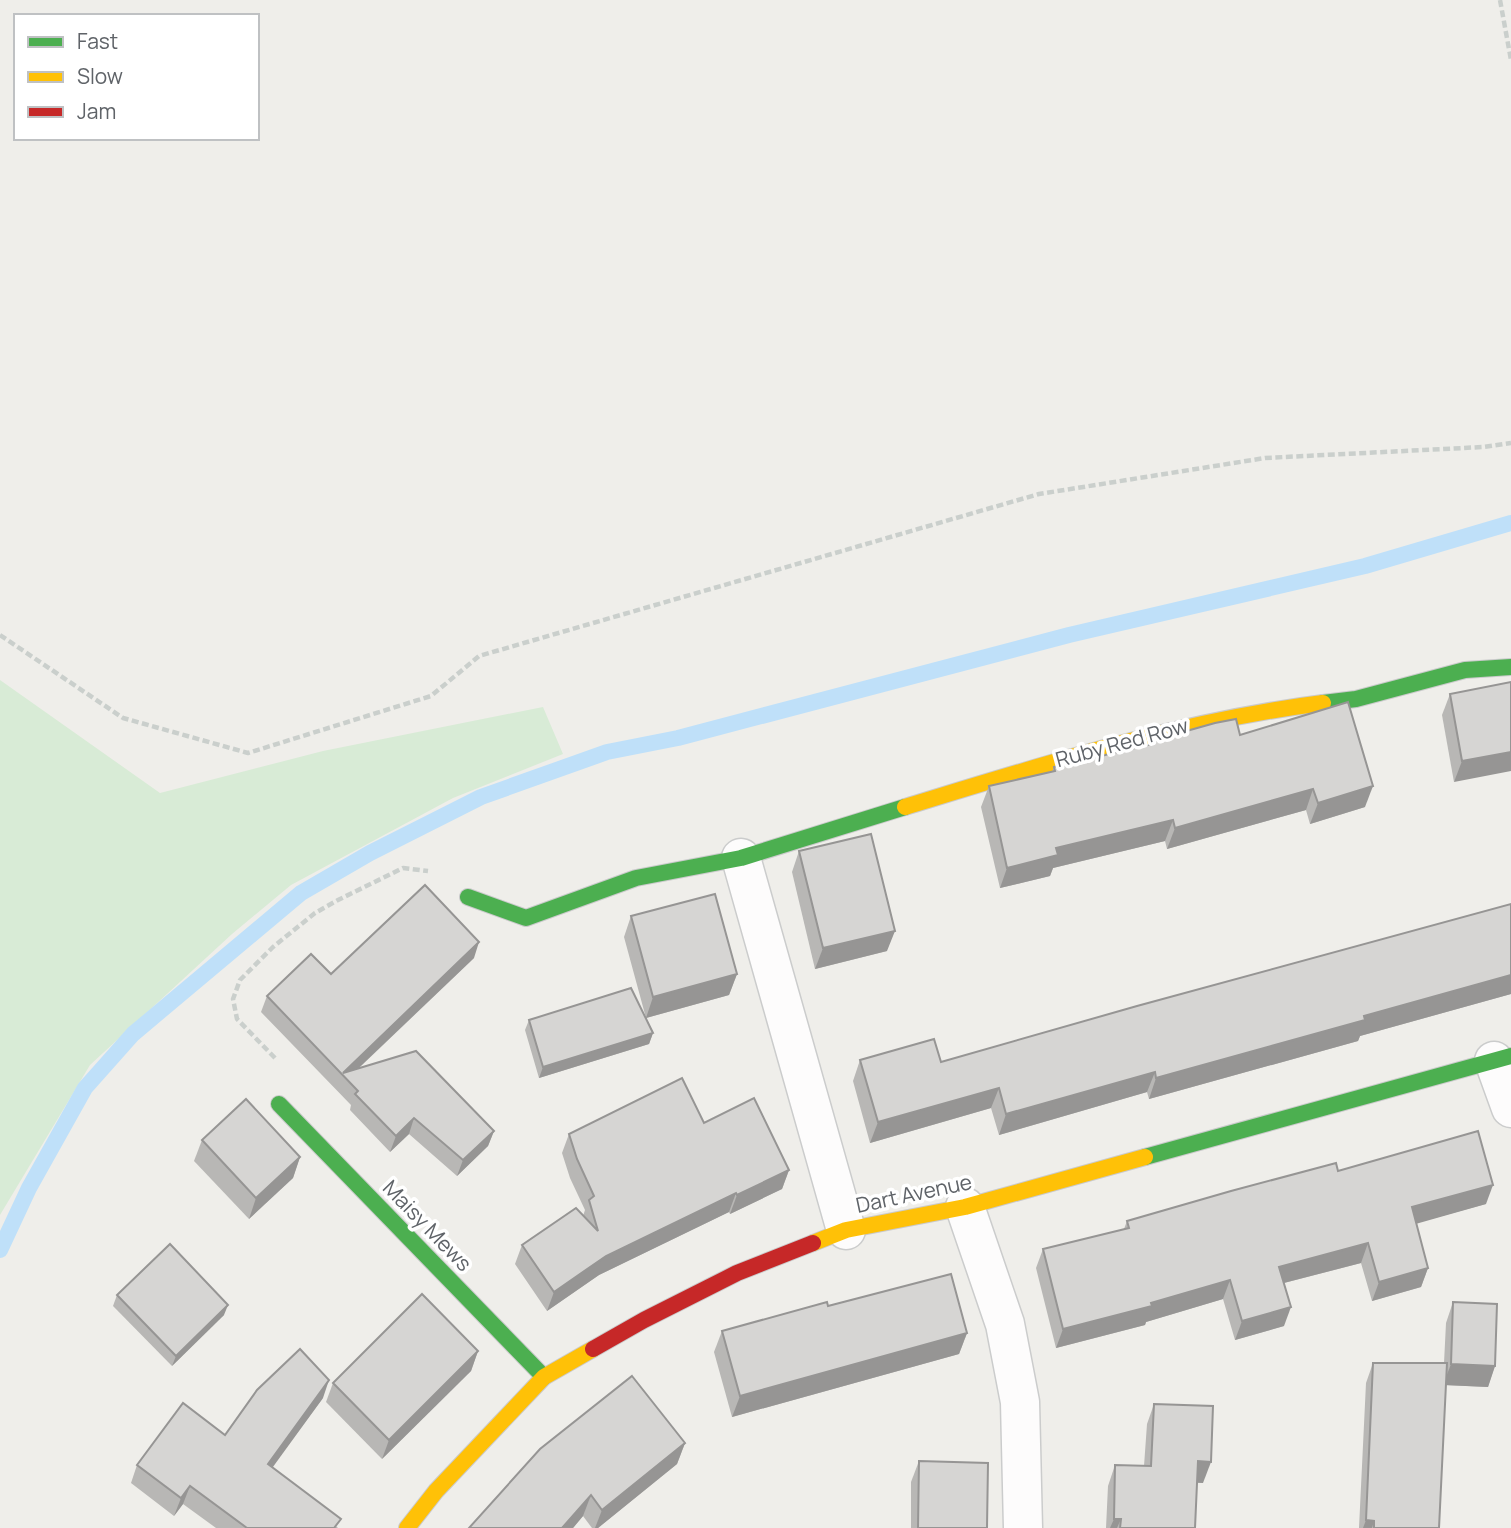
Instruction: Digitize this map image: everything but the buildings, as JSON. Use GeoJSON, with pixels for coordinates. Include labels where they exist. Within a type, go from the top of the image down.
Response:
{"type":"FeatureCollection","features":[{"type":"Feature","properties":{"kind":"street","name":"Ruby Red Row"},"geometry":{"type":"LineString","coordinates":[[468,897],[526,918],[636,878],[741,858],[1051,762],[1193,724],[1266,710],[1356,699],[1465,670],[1511,667]]}},
{"type":"Feature","properties":{"kind":"street"},"geometry":{"type":"LineString","coordinates":[[741,858],[846,1230]]}},
{"type":"Feature","properties":{"kind":"street"},"geometry":{"type":"LineString","coordinates":[[1502,1059],[1511,1108]]}},
{"type":"Feature","properties":{"kind":"street","name":"Dart Avenue"},"geometry":{"type":"LineString","coordinates":[[407,1528],[436,1491],[544,1377],[644,1320],[737,1273],[846,1230],[965,1207],[1502,1059]]}},
{"type":"Feature","properties":{"kind":"street","name":"Maisy Mews"},"geometry":{"type":"LineString","coordinates":[[279,1104],[544,1377]]}},
{"type":"Feature","properties":{"kind":"street"},"geometry":{"type":"LineString","coordinates":[[965,1207],[1005,1324],[1020,1402],[1023,1528]]}},
{"type":"Feature","properties":{"kind":"path"},"geometry":{"type":"LineString","coordinates":[[1500,0],[1511,60]]}},
{"type":"Feature","properties":{"kind":"path"},"geometry":{"type":"LineString","coordinates":[[0,635],[123,719],[248,753],[431,696],[478,656],[1038,494],[1265,458],[1483,447],[1511,443]]}},
{"type":"Feature","properties":{"kind":"path"},"geometry":{"type":"LineString","coordinates":[[279,1104],[284,1066],[237,1019],[233,999],[240,980],[273,947],[315,913],[402,868],[432,871],[468,897]]}},
{"type":"Feature","properties":{"kind":"green space"},"geometry":{"type":"Polygon","coordinates":[[[0,680],[160,793],[323,751],[543,707],[563,754],[453,798],[291,885],[232,934],[90,1065],[0,1215],[0,680]]]}},
{"type":"Feature","properties":{"kind":"waterway"},"geometry":{"type":"LineString","coordinates":[[0,1250],[29,1188],[85,1088],[133,1034],[301,893],[370,853],[481,797],[607,752],[678,738],[1069,635],[1365,566],[1511,523]]}},
{"type":"Feature","properties":{"kind":"traffic: fast"},"geometry":{"type":"LineString","coordinates":[[1323,703],[1356,699],[1465,670],[1511,667]]}},
{"type":"Feature","properties":{"kind":"traffic: fast"},"geometry":{"type":"LineString","coordinates":[[468,897],[526,918],[636,878],[741,858],[905,807]]}},
{"type":"Feature","properties":{"kind":"traffic: fast"},"geometry":{"type":"LineString","coordinates":[[1145,1157],[1511,1056]]}},
{"type":"Feature","properties":{"kind":"traffic: fast"},"geometry":{"type":"LineString","coordinates":[[279,1104],[544,1377]]}},
{"type":"Feature","properties":{"kind":"traffic: slow"},"geometry":{"type":"LineString","coordinates":[[905,807],[1111,746],[1216,721],[1323,703]]}},
{"type":"Feature","properties":{"kind":"traffic: slow"},"geometry":{"type":"LineString","coordinates":[[813,1243],[846,1230],[965,1207],[1145,1157]]}},
{"type":"Feature","properties":{"kind":"traffic: slow"},"geometry":{"type":"LineString","coordinates":[[407,1528],[436,1491],[544,1377],[593,1349]]}},
{"type":"Feature","properties":{"kind":"traffic: jam"},"geometry":{"type":"LineString","coordinates":[[593,1349],[737,1273],[813,1243]]}}]}
